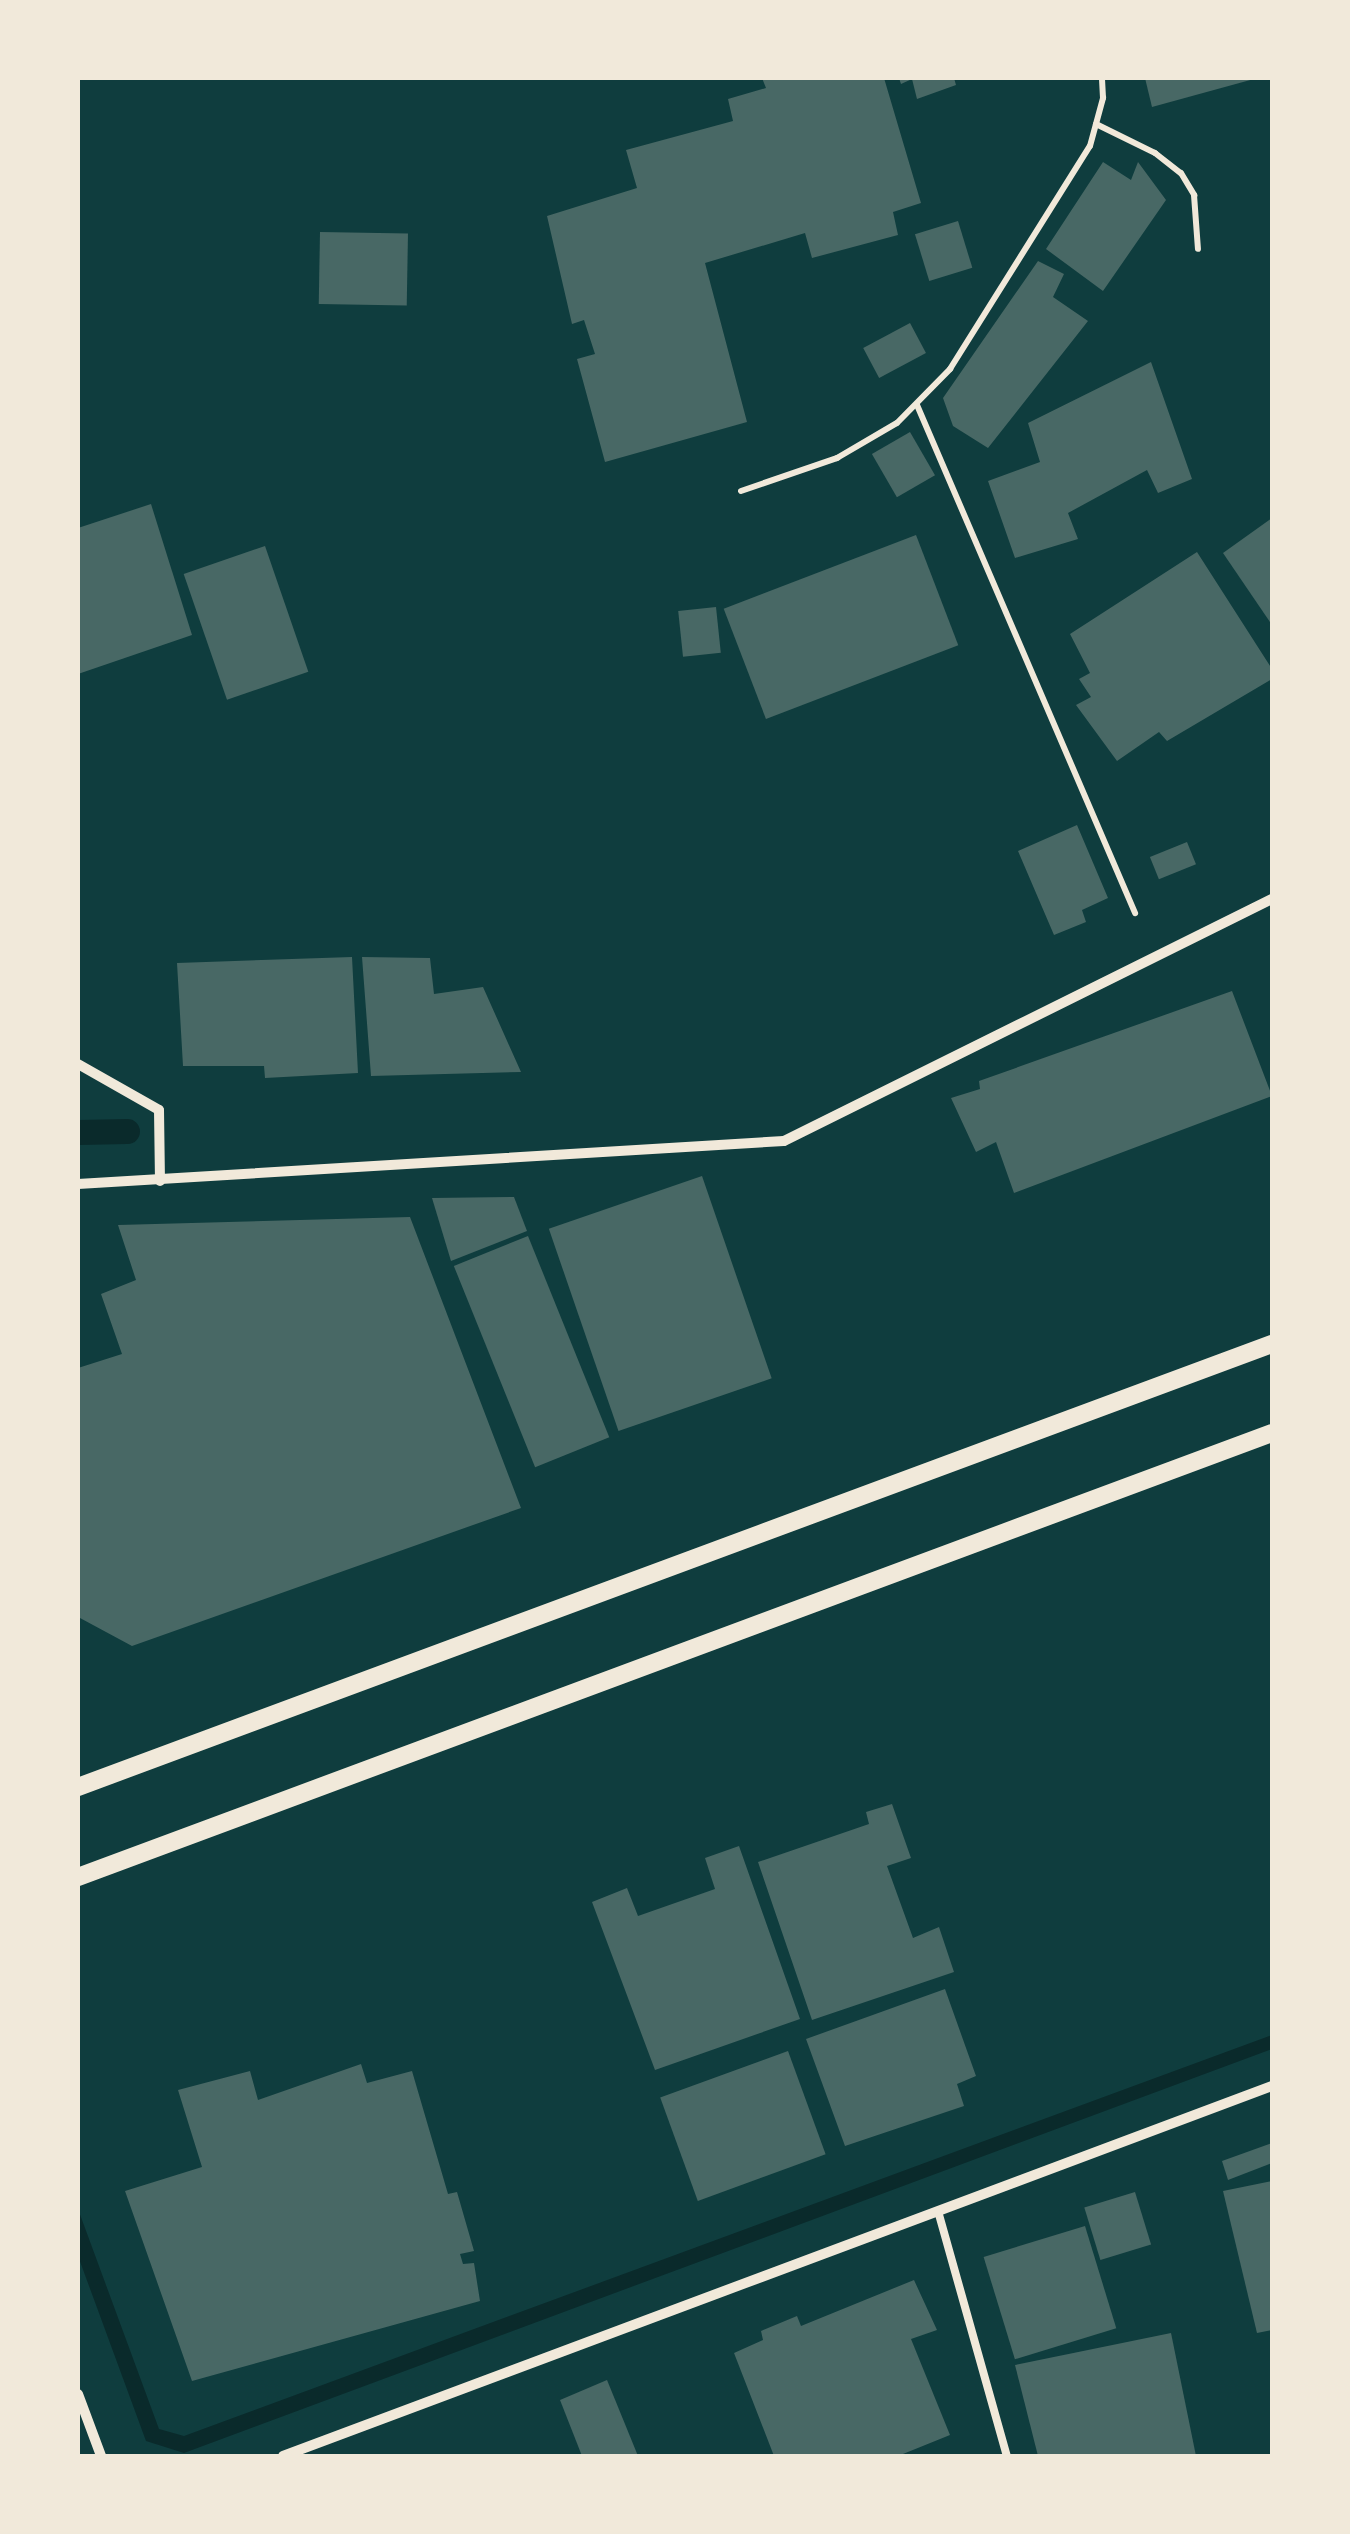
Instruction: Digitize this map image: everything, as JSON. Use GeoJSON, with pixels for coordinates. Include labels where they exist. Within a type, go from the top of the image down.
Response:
{"type":"FeatureCollection","features":[{"type":"Feature","properties":{"kind":"street"},"geometry":{"type":"LineString","coordinates":[[78,1184],[784,1141],[1272,899]]}},
{"type":"Feature","properties":{"kind":"street"},"geometry":{"type":"LineString","coordinates":[[78,1064],[160,1110],[160,1182]]}},
{"type":"Feature","properties":{"kind":"street"},"geometry":{"type":"LineString","coordinates":[[78,1787],[1272,1344]]}},
{"type":"Feature","properties":{"kind":"street"},"geometry":{"type":"LineString","coordinates":[[78,1877],[1272,1434]]}},
{"type":"Feature","properties":{"kind":"street"},"geometry":{"type":"LineString","coordinates":[[283,2456],[1272,2086]]}},
{"type":"Feature","properties":{"kind":"street"},"geometry":{"type":"LineString","coordinates":[[78,2394],[100,2456]]}},
{"type":"Feature","properties":{"kind":"lane"},"geometry":{"type":"LineString","coordinates":[[938,2211],[1007,2456]]}},
{"type":"Feature","properties":{"kind":"path"},"geometry":{"type":"LineString","coordinates":[[741,491],[836,458],[897,423],[950,369],[1038,235],[1090,146],[1102,78]]}},
{"type":"Feature","properties":{"kind":"path"},"geometry":{"type":"LineString","coordinates":[[1096,124],[1155,153],[1181,173],[1194,194],[1198,249]]}},
{"type":"Feature","properties":{"kind":"path"},"geometry":{"type":"LineString","coordinates":[[917,404],[1155,960]]}},
{"type":"Feature","properties":{"kind":"water"},"geometry":{"type":"Polygon","coordinates":[[[1272,2035],[1272,2049],[184,2453],[146,2441],[78,2256],[78,2209],[159,2429],[184,2436],[1272,2035]]]}},
{"type":"Feature","properties":{"kind":"building"},"geometry":{"type":"Polygon","coordinates":[[[762,78],[884,78],[921,203],[893,212],[898,235],[812,258],[805,233],[705,263],[747,422],[605,462],[577,359],[595,354],[584,320],[572,324],[547,216],[637,188],[626,150],[733,121],[728,99],[766,88],[762,78]]]}},
{"type":"Feature","properties":{"kind":"building"},"geometry":{"type":"Polygon","coordinates":[[[899,78],[954,78],[956,85],[917,99],[912,79],[901,84],[899,78]]]}},
{"type":"Feature","properties":{"kind":"building"},"geometry":{"type":"Polygon","coordinates":[[[1145,78],[1254,78],[1254,79],[1152,107],[1145,78]]]}},
{"type":"Feature","properties":{"kind":"building"},"geometry":{"type":"Polygon","coordinates":[[[1103,162],[1131,180],[1138,162],[1166,200],[1103,291],[1046,249],[1103,162]]]}},
{"type":"Feature","properties":{"kind":"building"},"geometry":{"type":"Polygon","coordinates":[[[958,221],[972,268],[929,281],[915,234],[958,221]]]}},
{"type":"Feature","properties":{"kind":"building"},"geometry":{"type":"Polygon","coordinates":[[[320,232],[408,234],[407,306],[319,304],[320,232]]]}},
{"type":"Feature","properties":{"kind":"building"},"geometry":{"type":"Polygon","coordinates":[[[1038,261],[1064,274],[1053,297],[1088,321],[988,448],[953,426],[943,398],[1038,261]]]}},
{"type":"Feature","properties":{"kind":"building"},"geometry":{"type":"Polygon","coordinates":[[[910,323],[926,353],[879,378],[863,348],[910,323]]]}},
{"type":"Feature","properties":{"kind":"building"},"geometry":{"type":"Polygon","coordinates":[[[1151,362],[1192,479],[1158,493],[1147,470],[1068,513],[1078,539],[1015,558],[988,481],[1040,462],[1028,423],[1151,362]]]}},
{"type":"Feature","properties":{"kind":"building"},"geometry":{"type":"Polygon","coordinates":[[[910,432],[935,475],[897,497],[872,454],[910,432]]]}},
{"type":"Feature","properties":{"kind":"building"},"geometry":{"type":"Polygon","coordinates":[[[151,504],[192,635],[78,674],[78,528],[151,504]]]}},
{"type":"Feature","properties":{"kind":"building"},"geometry":{"type":"Polygon","coordinates":[[[1272,518],[1272,625],[1223,553],[1272,518]]]}},
{"type":"Feature","properties":{"kind":"building"},"geometry":{"type":"Polygon","coordinates":[[[916,535],[958,645],[766,719],[724,609],[916,535]]]}},
{"type":"Feature","properties":{"kind":"building"},"geometry":{"type":"Polygon","coordinates":[[[265,546],[308,672],[227,700],[184,574],[265,546]]]}},
{"type":"Feature","properties":{"kind":"building"},"geometry":{"type":"Polygon","coordinates":[[[1197,552],[1272,669],[1272,679],[1167,741],[1159,732],[1117,761],[1076,705],[1091,697],[1079,679],[1090,673],[1070,634],[1197,552]]]}},
{"type":"Feature","properties":{"kind":"building"},"geometry":{"type":"Polygon","coordinates":[[[716,607],[721,653],[683,657],[678,611],[716,607]]]}},
{"type":"Feature","properties":{"kind":"building"},"geometry":{"type":"Polygon","coordinates":[[[1077,825],[1108,898],[1082,910],[1086,922],[1054,935],[1018,851],[1077,825]]]}},
{"type":"Feature","properties":{"kind":"building"},"geometry":{"type":"Polygon","coordinates":[[[1187,842],[1196,864],[1159,879],[1150,857],[1187,842]]]}},
{"type":"Feature","properties":{"kind":"building"},"geometry":{"type":"Polygon","coordinates":[[[352,957],[358,1073],[265,1078],[264,1066],[183,1066],[177,963],[352,957]]]}},
{"type":"Feature","properties":{"kind":"building"},"geometry":{"type":"Polygon","coordinates":[[[362,957],[430,958],[434,994],[483,987],[521,1072],[371,1076],[362,957]]]}},
{"type":"Feature","properties":{"kind":"building"},"geometry":{"type":"Polygon","coordinates":[[[1232,991],[1272,1096],[1014,1193],[996,1142],[976,1152],[951,1098],[980,1089],[979,1081],[1232,991]]]}},
{"type":"Feature","properties":{"kind":"building"},"geometry":{"type":"Polygon","coordinates":[[[702,1176],[772,1378],[618,1431],[549,1229],[702,1176]]]}},
{"type":"Feature","properties":{"kind":"building"},"geometry":{"type":"Polygon","coordinates":[[[514,1197],[527,1231],[451,1261],[432,1198],[514,1197]]]}},
{"type":"Feature","properties":{"kind":"building"},"geometry":{"type":"Polygon","coordinates":[[[410,1217],[521,1508],[132,1646],[80,1618],[78,1368],[122,1354],[101,1294],[136,1280],[118,1225],[410,1217]]]}},
{"type":"Feature","properties":{"kind":"building"},"geometry":{"type":"Polygon","coordinates":[[[528,1236],[609,1437],[535,1467],[454,1266],[528,1236]]]}},
{"type":"Feature","properties":{"kind":"building"},"geometry":{"type":"Polygon","coordinates":[[[892,1804],[911,1858],[887,1866],[913,1938],[939,1927],[954,1972],[812,2020],[758,1862],[869,1824],[866,1812],[892,1804]]]}},
{"type":"Feature","properties":{"kind":"building"},"geometry":{"type":"Polygon","coordinates":[[[739,1846],[800,2019],[655,2070],[592,1902],[627,1888],[638,1916],[715,1889],[705,1858],[739,1846]]]}},
{"type":"Feature","properties":{"kind":"building"},"geometry":{"type":"Polygon","coordinates":[[[945,1989],[976,2076],[957,2084],[964,2106],[845,2146],[806,2039],[945,1989]]]}},
{"type":"Feature","properties":{"kind":"building"},"geometry":{"type":"Polygon","coordinates":[[[788,2051],[826,2154],[698,2201],[660,2098],[788,2051]]]}},
{"type":"Feature","properties":{"kind":"building"},"geometry":{"type":"Polygon","coordinates":[[[361,2064],[367,2083],[412,2071],[448,2194],[457,2192],[474,2251],[460,2254],[463,2264],[474,2263],[480,2301],[192,2381],[125,2191],[202,2167],[178,2090],[250,2071],[258,2100],[361,2064]]]}},
{"type":"Feature","properties":{"kind":"building"},"geometry":{"type":"Polygon","coordinates":[[[1272,2143],[1272,2163],[1228,2180],[1222,2161],[1272,2143]]]}},
{"type":"Feature","properties":{"kind":"building"},"geometry":{"type":"Polygon","coordinates":[[[1272,2181],[1272,2330],[1257,2333],[1223,2191],[1272,2181]]]}},
{"type":"Feature","properties":{"kind":"building"},"geometry":{"type":"Polygon","coordinates":[[[1135,2192],[1151,2245],[1100,2260],[1084,2207],[1135,2192]]]}},
{"type":"Feature","properties":{"kind":"building"},"geometry":{"type":"Polygon","coordinates":[[[1085,2226],[1116,2328],[1015,2359],[984,2257],[1085,2226]]]}},
{"type":"Feature","properties":{"kind":"building"},"geometry":{"type":"Polygon","coordinates":[[[914,2280],[937,2330],[911,2339],[950,2435],[898,2456],[774,2456],[734,2353],[763,2340],[761,2331],[797,2316],[801,2326],[914,2280]]]}},
{"type":"Feature","properties":{"kind":"building"},"geometry":{"type":"Polygon","coordinates":[[[1171,2333],[1196,2456],[1038,2456],[1015,2365],[1171,2333]]]}},
{"type":"Feature","properties":{"kind":"building"},"geometry":{"type":"Polygon","coordinates":[[[607,2380],[638,2456],[582,2456],[560,2400],[607,2380]]]}},
{"type":"Feature","properties":{"kind":"waterway"},"geometry":{"type":"LineString","coordinates":[[78,1132],[127,1131]]}}]}
